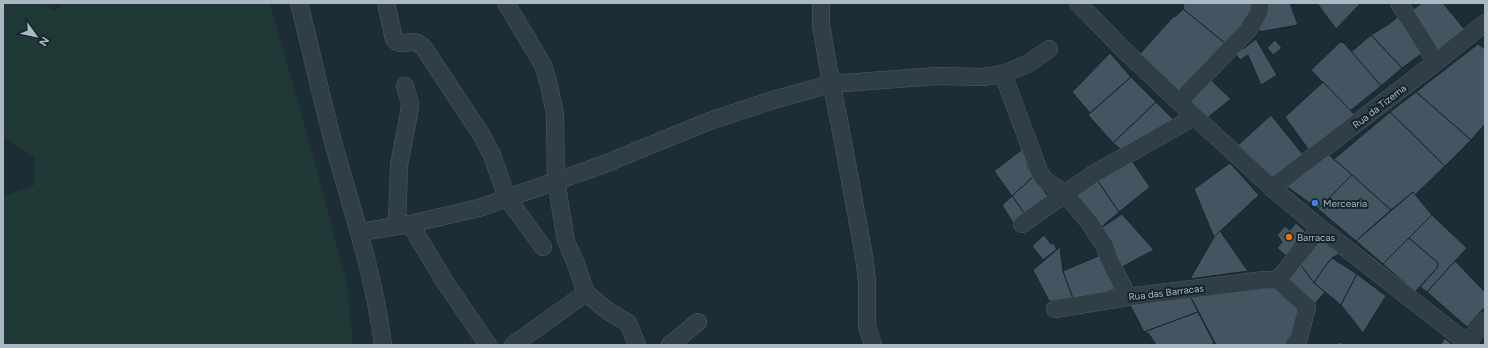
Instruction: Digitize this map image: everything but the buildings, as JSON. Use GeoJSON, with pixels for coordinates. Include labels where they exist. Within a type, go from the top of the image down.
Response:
{"type":"FeatureCollection","features":[{"type":"Feature","properties":{"kind":"street"},"geometry":{"type":"LineString","coordinates":[[299,3],[337,155],[360,232],[377,304],[383,345]]}},
{"type":"Feature","properties":{"kind":"street"},"geometry":{"type":"LineString","coordinates":[[386,3],[394,39],[401,44],[415,41],[420,43],[424,48],[481,134],[492,155],[508,198],[543,246]]}},
{"type":"Feature","properties":{"kind":"street"},"geometry":{"type":"LineString","coordinates":[[506,3],[542,65],[549,85],[555,114],[556,180],[566,241],[586,293],[608,311],[628,323],[637,345]]}},
{"type":"Feature","properties":{"kind":"street"},"geometry":{"type":"LineString","coordinates":[[821,3],[821,25],[831,84],[864,256],[867,280],[867,326],[873,345]]}},
{"type":"Feature","properties":{"kind":"street"},"geometry":{"type":"LineString","coordinates":[[1078,3],[1124,50],[1194,117],[1272,188],[1320,228],[1468,344],[1485,321]]}},
{"type":"Feature","properties":{"kind":"street"},"geometry":{"type":"LineString","coordinates":[[1179,102],[1248,30],[1259,12],[1260,3]]}},
{"type":"Feature","properties":{"kind":"street"},"geometry":{"type":"LineString","coordinates":[[1399,3],[1436,62]]}},
{"type":"Feature","properties":{"kind":"street","name":"Rua da Tizema"},"geometry":{"type":"LineString","coordinates":[[1272,188],[1436,62],[1482,29]]}},
{"type":"Feature","properties":{"kind":"street"},"geometry":{"type":"LineString","coordinates":[[360,232],[404,225],[479,208],[602,165],[707,122],[773,100],[831,84],[936,76],[983,77],[1003,74],[1028,64],[1049,49]]}},
{"type":"Feature","properties":{"kind":"street"},"geometry":{"type":"LineString","coordinates":[[1003,74],[1039,171],[1044,179],[1065,194],[1089,222],[1104,245],[1110,261],[1128,297]]}},
{"type":"Feature","properties":{"kind":"street"},"geometry":{"type":"LineString","coordinates":[[405,86],[410,103],[399,165],[404,225],[488,345]]}},
{"type":"Feature","properties":{"kind":"street"},"geometry":{"type":"LineString","coordinates":[[1022,224],[1095,173],[1194,117]]}},
{"type":"Feature","properties":{"kind":"street"},"geometry":{"type":"LineString","coordinates":[[1294,345],[1299,338],[1307,307],[1278,280],[1320,228]]}},
{"type":"Feature","properties":{"kind":"street","name":"Rua das Barracas"},"geometry":{"type":"LineString","coordinates":[[1055,309],[1128,297],[1264,280],[1278,280]]}},
{"type":"Feature","properties":{"kind":"street"},"geometry":{"type":"LineString","coordinates":[[513,345],[586,293]]}},
{"type":"Feature","properties":{"kind":"street"},"geometry":{"type":"LineString","coordinates":[[670,345],[698,322]]}},
{"type":"Feature","properties":{"kind":"green space"},"geometry":{"type":"Polygon","coordinates":[[[3,3],[44,3],[53,11],[66,3],[270,3],[315,163],[347,285],[353,345],[3,345],[3,196],[35,185],[34,157],[3,137],[3,3]]]}},
{"type":"Feature","properties":{"kind":"place","name":"Mercearia"},"geometry":{"type":"Point","coordinates":[1315,203]}},
{"type":"Feature","properties":{"kind":"place","name":"Barracas"},"geometry":{"type":"Point","coordinates":[1289,237]}}]}
